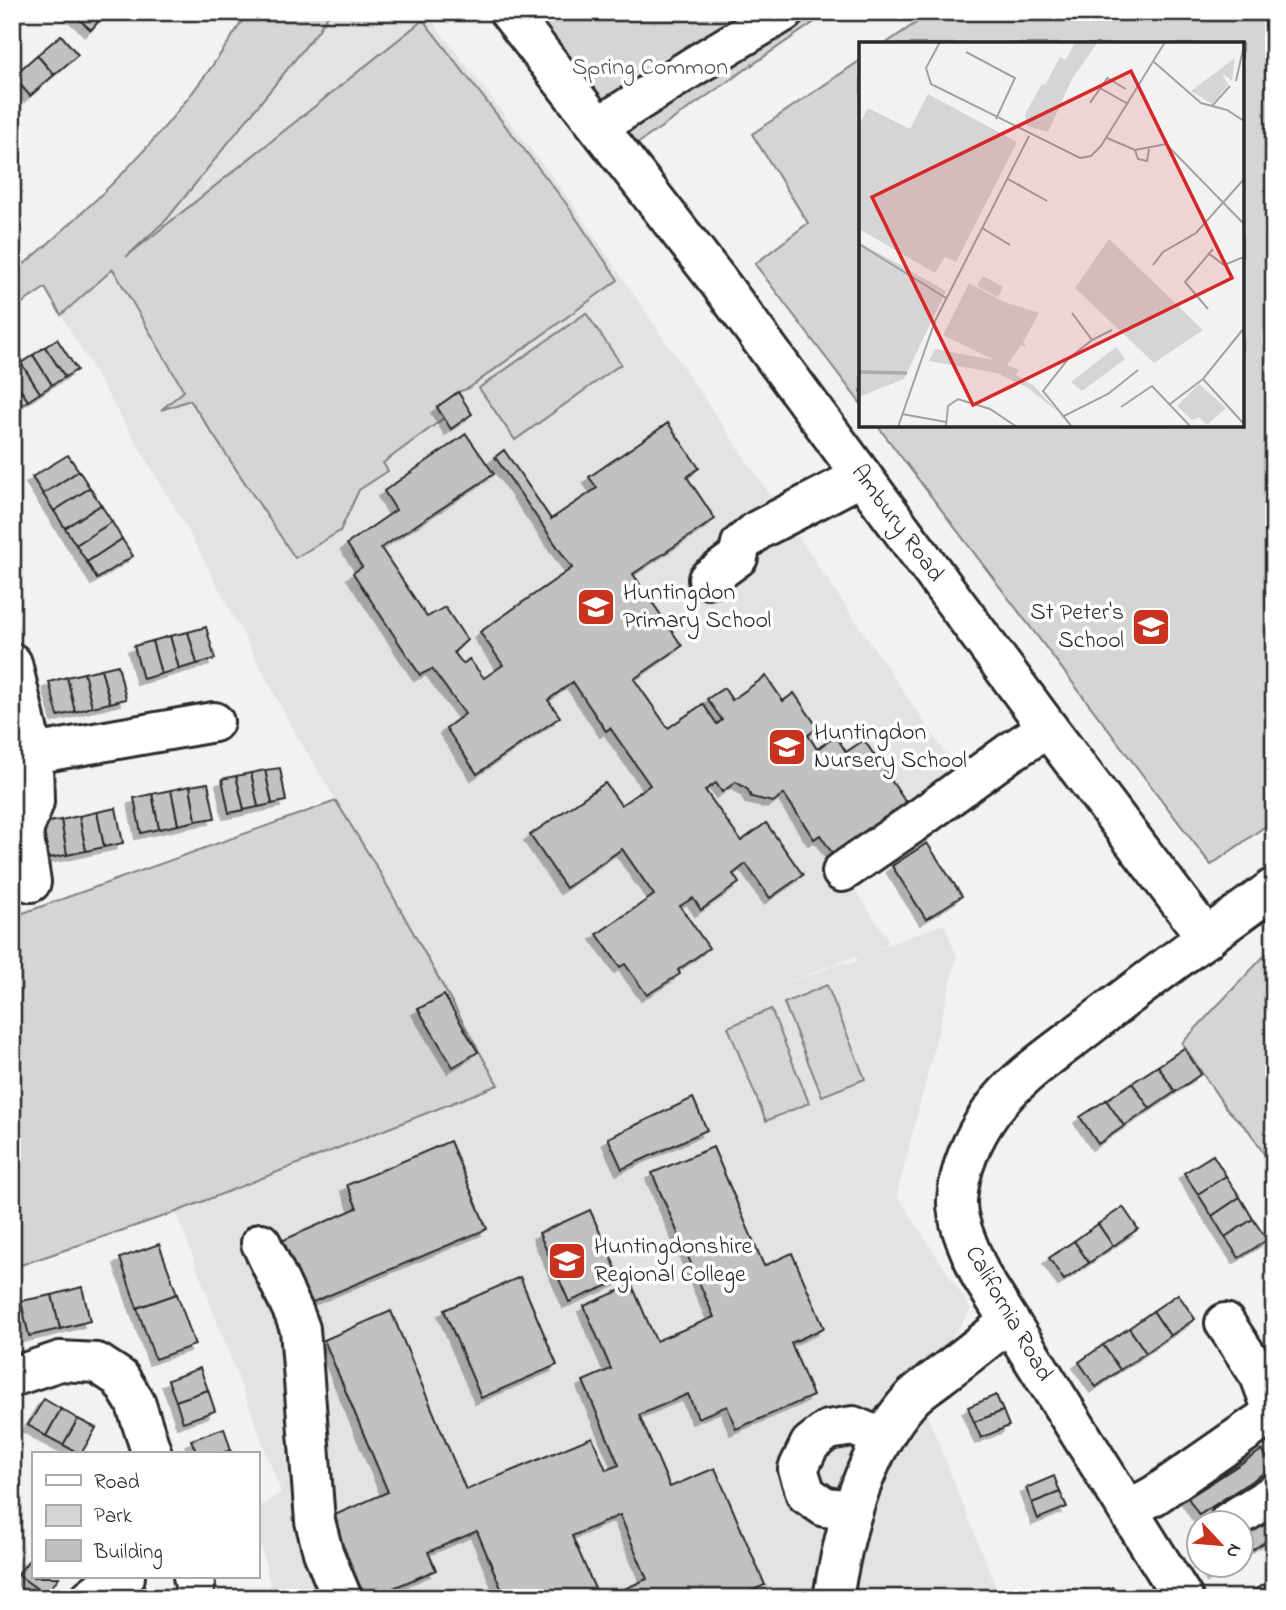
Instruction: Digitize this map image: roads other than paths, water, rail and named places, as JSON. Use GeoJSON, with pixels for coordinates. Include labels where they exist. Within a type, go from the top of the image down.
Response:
{"type":"FeatureCollection","features":[{"type":"Feature","properties":{"kind":"street","name":"Ambury Road"},"geometry":{"type":"LineString","coordinates":[[509,12],[718,281],[1048,728],[1207,938]]}},
{"type":"Feature","properties":{"kind":"street"},"geometry":{"type":"LineString","coordinates":[[599,126],[784,12]]}},
{"type":"Feature","properties":{"kind":"street"},"geometry":{"type":"LineString","coordinates":[[708,579],[737,557],[741,544],[758,530],[862,476]]}},
{"type":"Feature","properties":{"kind":"street"},"geometry":{"type":"LineString","coordinates":[[12,663],[33,754],[34,802],[23,832],[31,882]]}},
{"type":"Feature","properties":{"kind":"street"},"geometry":{"type":"LineString","coordinates":[[33,754],[214,722]]}},
{"type":"Feature","properties":{"kind":"street"},"geometry":{"type":"LineString","coordinates":[[842,872],[1048,728]]}},
{"type":"Feature","properties":{"kind":"street","name":"California Road"},"geometry":{"type":"LineString","coordinates":[[1183,1598],[981,1276],[963,1235],[957,1202],[972,1140],[1018,1080],[1274,888]]}},
{"type":"Feature","properties":{"kind":"street"},"geometry":{"type":"LineString","coordinates":[[261,1243],[300,1329],[315,1521],[323,1552],[342,1598]]}},
{"type":"Feature","properties":{"kind":"street"},"geometry":{"type":"LineString","coordinates":[[833,1598],[853,1510],[882,1438],[912,1398],[1009,1322]]}},
{"type":"Feature","properties":{"kind":"street"},"geometry":{"type":"LineString","coordinates":[[1128,1510],[1155,1495],[1273,1414],[1260,1376],[1225,1323]]}},
{"type":"Feature","properties":{"kind":"street"},"geometry":{"type":"LineString","coordinates":[[12,1377],[60,1362],[97,1363],[120,1378],[135,1402],[151,1452]]}},
{"type":"Feature","properties":{"kind":"street"},"geometry":{"type":"LineString","coordinates":[[853,1510],[825,1507],[806,1494],[798,1469],[810,1444],[828,1430],[853,1426],[882,1438]]}},
{"type":"Feature","properties":{"kind":"street"},"geometry":{"type":"LineString","coordinates":[[1252,1508],[1274,1494]]}},
{"type":"Feature","properties":{"kind":"street"},"geometry":{"type":"LineString","coordinates":[[90,1598],[107,1584],[122,1578]]}},
{"type":"Feature","properties":{"kind":"place","name":"Huntingdon Primary School"},"geometry":{"type":"Point","coordinates":[596,607]}},
{"type":"Feature","properties":{"kind":"place","name":"St Peter's School"},"geometry":{"type":"Point","coordinates":[1151,627]}},
{"type":"Feature","properties":{"kind":"place","name":"Huntingdon Nursery School"},"geometry":{"type":"Point","coordinates":[787,747]}},
{"type":"Feature","properties":{"kind":"place","name":"Huntingdonshire Regional College"},"geometry":{"type":"Point","coordinates":[567,1261]}},
{"type":"Feature","properties":{"kind":"park label","name":"Spring Common"},"geometry":{"type":"Point","coordinates":[650,68]}}]}
